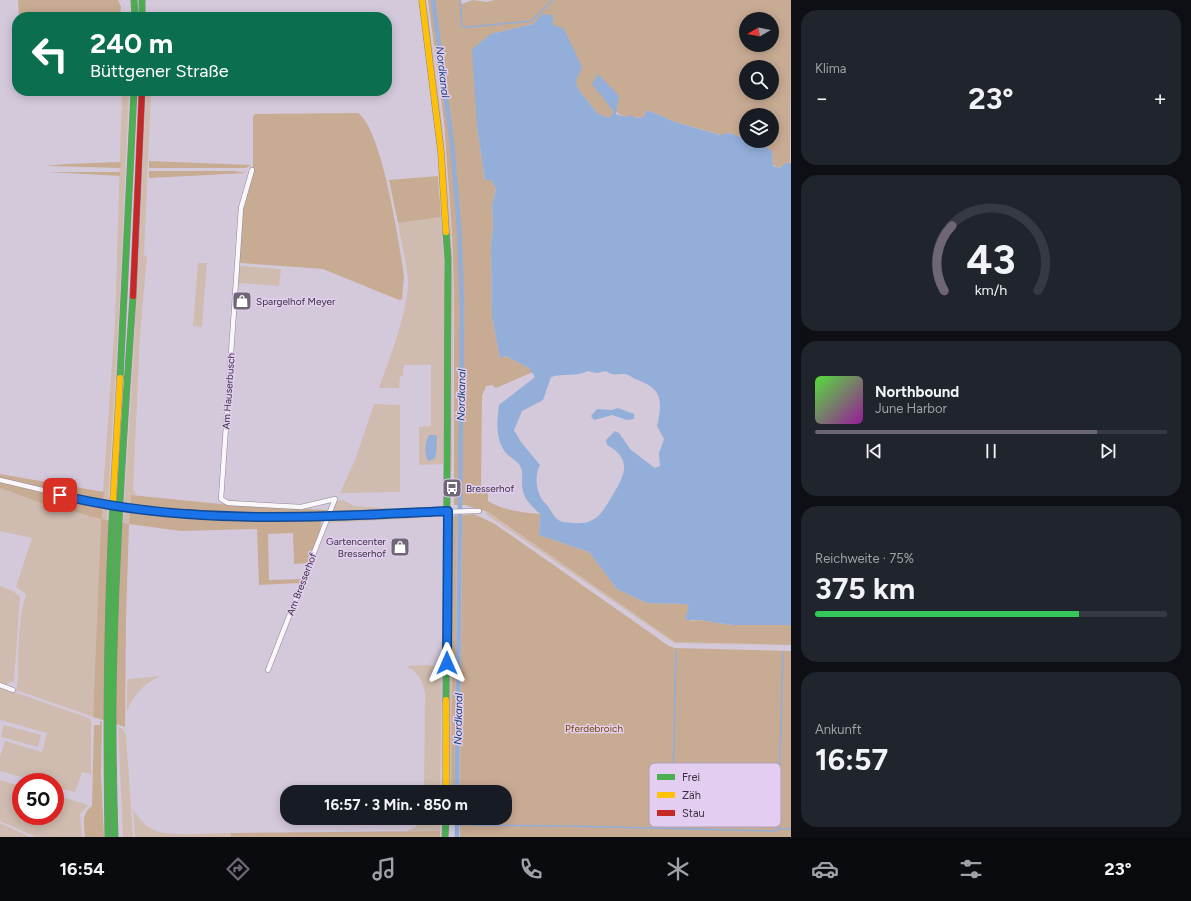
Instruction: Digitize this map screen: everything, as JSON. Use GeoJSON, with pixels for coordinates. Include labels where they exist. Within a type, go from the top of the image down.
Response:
{"type":"FeatureCollection","features":[{"type":"Feature","properties":{"kind":"main road"},"geometry":{"type":"LineString","coordinates":[[134,0],[135,12]]}},
{"type":"Feature","properties":{"kind":"main road"},"geometry":{"type":"LineString","coordinates":[[142,0],[142,12]]}},
{"type":"Feature","properties":{"kind":"main road"},"geometry":{"type":"LineString","coordinates":[[422,0],[440,145],[447,232],[449,304],[446,785]]}},
{"type":"Feature","properties":{"kind":"main road"},"geometry":{"type":"LineString","coordinates":[[108,837],[106,709],[111,533],[129,245],[134,96]]}},
{"type":"Feature","properties":{"kind":"main road"},"geometry":{"type":"LineString","coordinates":[[116,837],[113,709],[118,533],[136,245],[142,96]]}},
{"type":"Feature","properties":{"kind":"main road"},"geometry":{"type":"LineString","coordinates":[[445,837],[446,825]]}},
{"type":"Feature","properties":{"kind":"street","name":"Am Hauserbusch"},"geometry":{"type":"LineString","coordinates":[[252,170],[241,208],[222,499],[228,503],[302,507],[335,499]]}},
{"type":"Feature","properties":{"kind":"street"},"geometry":{"type":"LineString","coordinates":[[0,480],[130,510],[222,517],[328,516],[479,511]]}},
{"type":"Feature","properties":{"kind":"street","name":"Am Bresserhof"},"geometry":{"type":"LineString","coordinates":[[268,670],[335,499]]}},
{"type":"Feature","properties":{"kind":"street"},"geometry":{"type":"LineString","coordinates":[[0,685],[12,690]]}},
{"type":"Feature","properties":{"kind":"shaded area"},"geometry":{"type":"Polygon","coordinates":[[[426,0],[442,122],[451,232],[453,292],[452,471],[451,260],[445,166],[430,47],[426,0]]]}},
{"type":"Feature","properties":{"kind":"shaded area"},"geometry":{"type":"Polygon","coordinates":[[[122,96],[129,96],[119,314],[107,520],[101,519],[115,322],[122,96]]]}},
{"type":"Feature","properties":{"kind":"shaded area"},"geometry":{"type":"Polygon","coordinates":[[[146,96],[151,96],[144,256],[147,256],[140,335],[133,490],[136,493],[135,496],[131,495],[129,524],[123,523],[135,330],[146,96]]]}},
{"type":"Feature","properties":{"kind":"shaded area"},"geometry":{"type":"Polygon","coordinates":[[[441,217],[445,283],[443,464],[419,465],[419,427],[431,426],[431,365],[404,365],[403,376],[400,376],[399,388],[379,388],[398,333],[408,290],[407,271],[398,223],[441,217]]]}},
{"type":"Feature","properties":{"kind":"shaded area"},"geometry":{"type":"Polygon","coordinates":[[[198,263],[207,263],[202,327],[193,326],[198,263]]]}},
{"type":"Feature","properties":{"kind":"shaded area"},"geometry":{"type":"Polygon","coordinates":[[[241,266],[281,269],[279,286],[237,283],[238,268],[241,266]]]}},
{"type":"Feature","properties":{"kind":"shaded area"},"geometry":{"type":"Polygon","coordinates":[[[374,404],[400,405],[400,492],[340,493],[355,460],[374,404]]]}},
{"type":"Feature","properties":{"kind":"shaded area"},"geometry":{"type":"Polygon","coordinates":[[[0,488],[44,504],[101,519],[93,717],[16,690],[18,679],[20,628],[26,594],[16,587],[32,538],[0,531],[0,488]]]}},
{"type":"Feature","properties":{"kind":"shaded area"},"geometry":{"type":"Polygon","coordinates":[[[343,500],[354,506],[400,509],[395,512],[336,513],[333,511],[336,501],[343,500]]]}},
{"type":"Feature","properties":{"kind":"shaded area"},"geometry":{"type":"Polygon","coordinates":[[[486,511],[675,642],[791,646],[674,643],[487,515],[486,511]]]}},
{"type":"Feature","properties":{"kind":"shaded area"},"geometry":{"type":"Polygon","coordinates":[[[420,515],[420,518],[326,523],[332,519],[420,515]]]}},
{"type":"Feature","properties":{"kind":"shaded area"},"geometry":{"type":"Polygon","coordinates":[[[457,515],[462,515],[460,785],[455,785],[457,515]]]}},
{"type":"Feature","properties":{"kind":"shaded area"},"geometry":{"type":"Polygon","coordinates":[[[453,516],[451,785],[448,785],[450,517],[453,516]]]}},
{"type":"Feature","properties":{"kind":"shaded area"},"geometry":{"type":"Polygon","coordinates":[[[0,586],[13,591],[20,597],[14,682],[11,681],[5,686],[0,684],[0,586]]]}},
{"type":"Feature","properties":{"kind":"shaded area"},"geometry":{"type":"Polygon","coordinates":[[[426,665],[442,667],[440,785],[424,785],[425,691],[418,676],[406,666],[426,665]]]}},
{"type":"Feature","properties":{"kind":"shaded area"},"geometry":{"type":"Polygon","coordinates":[[[161,676],[150,682],[136,694],[127,711],[127,682],[129,679],[161,676]]]}},
{"type":"Feature","properties":{"kind":"shaded area"},"geometry":{"type":"Polygon","coordinates":[[[0,687],[89,718],[91,721],[91,774],[82,772],[75,792],[64,789],[64,773],[12,773],[12,774],[0,771],[0,757],[5,741],[42,752],[47,733],[0,720],[0,687]]]}},
{"type":"Feature","properties":{"kind":"shaded area"},"geometry":{"type":"Polygon","coordinates":[[[4,725],[41,735],[38,747],[1,737],[4,725]]]}},
{"type":"Feature","properties":{"kind":"shaded area"},"geometry":{"type":"Polygon","coordinates":[[[118,727],[123,729],[126,735],[133,837],[123,837],[118,727]]]}},
{"type":"Feature","properties":{"kind":"shaded area"},"geometry":{"type":"Polygon","coordinates":[[[0,780],[12,783],[12,825],[64,825],[64,798],[88,805],[80,814],[82,837],[36,837],[0,821],[0,780]]]}},
{"type":"Feature","properties":{"kind":"shaded area"},"geometry":{"type":"Polygon","coordinates":[[[133,810],[147,826],[159,832],[179,834],[231,833],[231,837],[135,837],[133,810]]]}},
{"type":"Feature","properties":{"kind":"shaded area"},"geometry":{"type":"Polygon","coordinates":[[[0,823],[30,837],[0,837],[0,823]]]}},
{"type":"Feature","properties":{"kind":"shaded area"},"geometry":{"type":"Polygon","coordinates":[[[417,825],[440,825],[440,831],[407,831],[417,825]]]}},
{"type":"Feature","properties":{"kind":"green space"},"geometry":{"type":"Polygon","coordinates":[[[18,0],[118,0],[121,7],[120,12],[19,12],[18,0]]]}},
{"type":"Feature","properties":{"kind":"green space"},"geometry":{"type":"Polygon","coordinates":[[[428,0],[461,0],[462,4],[473,0],[487,2],[494,0],[791,0],[790,163],[785,164],[780,168],[773,165],[772,151],[766,148],[779,148],[779,108],[739,108],[739,137],[729,133],[721,135],[675,122],[650,111],[647,111],[643,117],[625,117],[613,110],[608,104],[614,112],[609,118],[598,114],[578,89],[552,24],[542,15],[533,24],[491,34],[477,127],[485,180],[491,180],[496,189],[492,205],[492,317],[500,358],[506,356],[529,368],[533,372],[496,388],[492,385],[486,386],[482,396],[481,488],[488,489],[488,501],[500,507],[527,513],[540,514],[539,535],[589,552],[617,589],[647,603],[687,604],[689,605],[691,621],[699,620],[732,625],[791,625],[791,645],[675,642],[488,512],[465,505],[454,505],[454,292],[452,232],[444,122],[428,0]]]}},
{"type":"Feature","properties":{"kind":"green space"},"geometry":{"type":"Polygon","coordinates":[[[358,113],[367,123],[375,141],[394,216],[404,277],[402,299],[399,300],[323,269],[241,263],[238,261],[242,208],[253,172],[253,117],[255,114],[358,113]]]}},
{"type":"Feature","properties":{"kind":"green space"},"geometry":{"type":"Polygon","coordinates":[[[149,161],[251,165],[246,168],[149,168],[149,161]]]}},
{"type":"Feature","properties":{"kind":"green space"},"geometry":{"type":"Polygon","coordinates":[[[121,162],[120,168],[47,166],[65,164],[121,162]]]}},
{"type":"Feature","properties":{"kind":"green space"},"geometry":{"type":"Polygon","coordinates":[[[149,171],[234,171],[247,173],[149,178],[149,171]]]}},
{"type":"Feature","properties":{"kind":"green space"},"geometry":{"type":"Polygon","coordinates":[[[47,172],[120,172],[120,176],[47,172]]]}},
{"type":"Feature","properties":{"kind":"green space"},"geometry":{"type":"Polygon","coordinates":[[[438,176],[441,217],[398,223],[389,180],[438,176]]]}},
{"type":"Feature","properties":{"kind":"green space"},"geometry":{"type":"Polygon","coordinates":[[[0,474],[104,492],[103,502],[0,478],[0,474]]]}},
{"type":"Feature","properties":{"kind":"green space"},"geometry":{"type":"Polygon","coordinates":[[[0,482],[102,508],[102,519],[129,524],[125,727],[93,717],[101,519],[44,504],[0,488],[0,482]]]}},
{"type":"Feature","properties":{"kind":"green space"},"geometry":{"type":"Polygon","coordinates":[[[131,495],[221,504],[327,510],[322,518],[320,531],[308,563],[294,564],[293,533],[268,534],[269,580],[302,579],[300,583],[259,585],[257,529],[181,531],[129,524],[131,495]]]}},
{"type":"Feature","properties":{"kind":"green space","name":"Pferdebroich"},"geometry":{"type":"Polygon","coordinates":[[[474,514],[495,524],[669,646],[675,648],[791,651],[791,837],[460,837],[460,825],[512,825],[512,785],[460,785],[462,515],[474,514]]]}},
{"type":"Feature","properties":{"kind":"green space"},"geometry":{"type":"Polygon","coordinates":[[[457,515],[455,785],[451,785],[453,516],[457,515]]]}},
{"type":"Feature","properties":{"kind":"green space"},"geometry":{"type":"Polygon","coordinates":[[[100,721],[102,722],[101,775],[104,837],[85,837],[85,816],[88,809],[92,806],[94,725],[100,725],[100,721]]]}},
{"type":"Feature","properties":{"kind":"green space"},"geometry":{"type":"Polygon","coordinates":[[[440,831],[440,837],[231,837],[231,833],[440,831]]]}},
{"type":"Feature","properties":{"kind":"water"},"geometry":{"type":"Polygon","coordinates":[[[542,14],[552,15],[554,20],[552,24],[564,29],[582,67],[576,81],[578,89],[598,114],[609,118],[614,112],[592,84],[598,74],[619,96],[616,114],[626,117],[630,115],[636,118],[643,117],[647,111],[650,111],[675,122],[720,135],[729,133],[739,137],[739,148],[767,148],[772,151],[773,166],[780,168],[785,163],[791,163],[791,625],[732,625],[699,620],[687,620],[685,617],[689,608],[687,604],[647,603],[617,589],[589,552],[539,535],[540,514],[530,504],[523,493],[522,472],[520,465],[502,448],[498,436],[497,424],[499,405],[535,377],[529,368],[506,356],[500,358],[492,317],[492,205],[496,189],[491,180],[485,180],[477,127],[472,49],[491,34],[533,24],[542,14]],[[588,371],[579,374],[551,377],[543,400],[522,411],[514,430],[521,442],[540,465],[537,474],[537,485],[542,499],[556,517],[563,522],[581,523],[594,519],[602,511],[618,486],[623,472],[623,461],[615,450],[607,445],[606,440],[615,431],[619,433],[631,450],[655,468],[660,466],[659,453],[664,439],[657,426],[660,409],[658,396],[651,386],[627,374],[613,374],[606,371],[597,373],[588,371]]]}},
{"type":"Feature","properties":{"kind":"water"},"geometry":{"type":"Polygon","coordinates":[[[618,408],[634,414],[634,419],[627,420],[612,415],[594,420],[591,416],[597,409],[612,410],[618,408]]]}},
{"type":"Feature","properties":{"kind":"water"},"geometry":{"type":"Polygon","coordinates":[[[429,435],[437,436],[436,455],[434,459],[428,461],[426,448],[429,435]]]}},
{"type":"Feature","properties":{"kind":"waterway","name":"Nordkanal"},"geometry":{"type":"LineString","coordinates":[[433,0],[452,144],[459,226],[462,308],[457,785]]}},
{"type":"Feature","properties":{"kind":"waterway"},"geometry":{"type":"LineString","coordinates":[[460,0],[462,27],[531,21],[553,0]]}},
{"type":"Feature","properties":{"kind":"waterway"},"geometry":{"type":"LineString","coordinates":[[673,763],[676,650]]}},
{"type":"Feature","properties":{"kind":"waterway"},"geometry":{"type":"LineString","coordinates":[[780,763],[783,652]]}},
{"type":"Feature","properties":{"kind":"waterway","name":"Nordkanal"},"geometry":{"type":"LineString","coordinates":[[457,825],[457,837]]}},
{"type":"Feature","properties":{"kind":"waterway"},"geometry":{"type":"LineString","coordinates":[[469,825],[564,826]]}},
{"type":"Feature","properties":{"kind":"waterway"},"geometry":{"type":"LineString","coordinates":[[567,826],[774,831],[778,829],[791,829]]}},
{"type":"Feature","properties":{"kind":"traffic: fast"},"geometry":{"type":"LineString","coordinates":[[134,0],[135,12]]}},
{"type":"Feature","properties":{"kind":"traffic: fast"},"geometry":{"type":"LineString","coordinates":[[142,0],[142,12]]}},
{"type":"Feature","properties":{"kind":"traffic: fast"},"geometry":{"type":"LineString","coordinates":[[120,378],[134,96]]}},
{"type":"Feature","properties":{"kind":"traffic: fast"},"geometry":{"type":"LineString","coordinates":[[446,232],[448,260],[446,700]]}},
{"type":"Feature","properties":{"kind":"traffic: fast"},"geometry":{"type":"LineString","coordinates":[[115,837],[113,766],[115,605],[133,296]]}},
{"type":"Feature","properties":{"kind":"traffic: fast"},"geometry":{"type":"LineString","coordinates":[[108,837],[107,753],[109,585],[113,501]]}},
{"type":"Feature","properties":{"kind":"traffic: fast"},"geometry":{"type":"LineString","coordinates":[[445,837],[446,825]]}},
{"type":"Feature","properties":{"kind":"traffic: slow"},"geometry":{"type":"LineString","coordinates":[[422,0],[441,152],[446,232]]}},
{"type":"Feature","properties":{"kind":"traffic: slow"},"geometry":{"type":"LineString","coordinates":[[113,501],[120,378]]}},
{"type":"Feature","properties":{"kind":"traffic: slow"},"geometry":{"type":"LineString","coordinates":[[446,700],[446,785]]}},
{"type":"Feature","properties":{"kind":"traffic: jam"},"geometry":{"type":"LineString","coordinates":[[133,296],[142,96]]}},
{"type":"Feature","properties":{"kind":"place","name":"Spargelhof Meyer"},"geometry":{"type":"Point","coordinates":[242,301]}},
{"type":"Feature","properties":{"kind":"place","name":"Bresserhof"},"geometry":{"type":"Point","coordinates":[452,488]}},
{"type":"Feature","properties":{"kind":"place","name":"Gartencenter Bresserhof"},"geometry":{"type":"Point","coordinates":[400,547]}},
{"type":"Feature","properties":{"kind":"route"},"geometry":{"type":"LineString","coordinates":[[60,495],[130,510],[166,514],[222,517],[328,516],[448,511],[447,663]]}}]}
